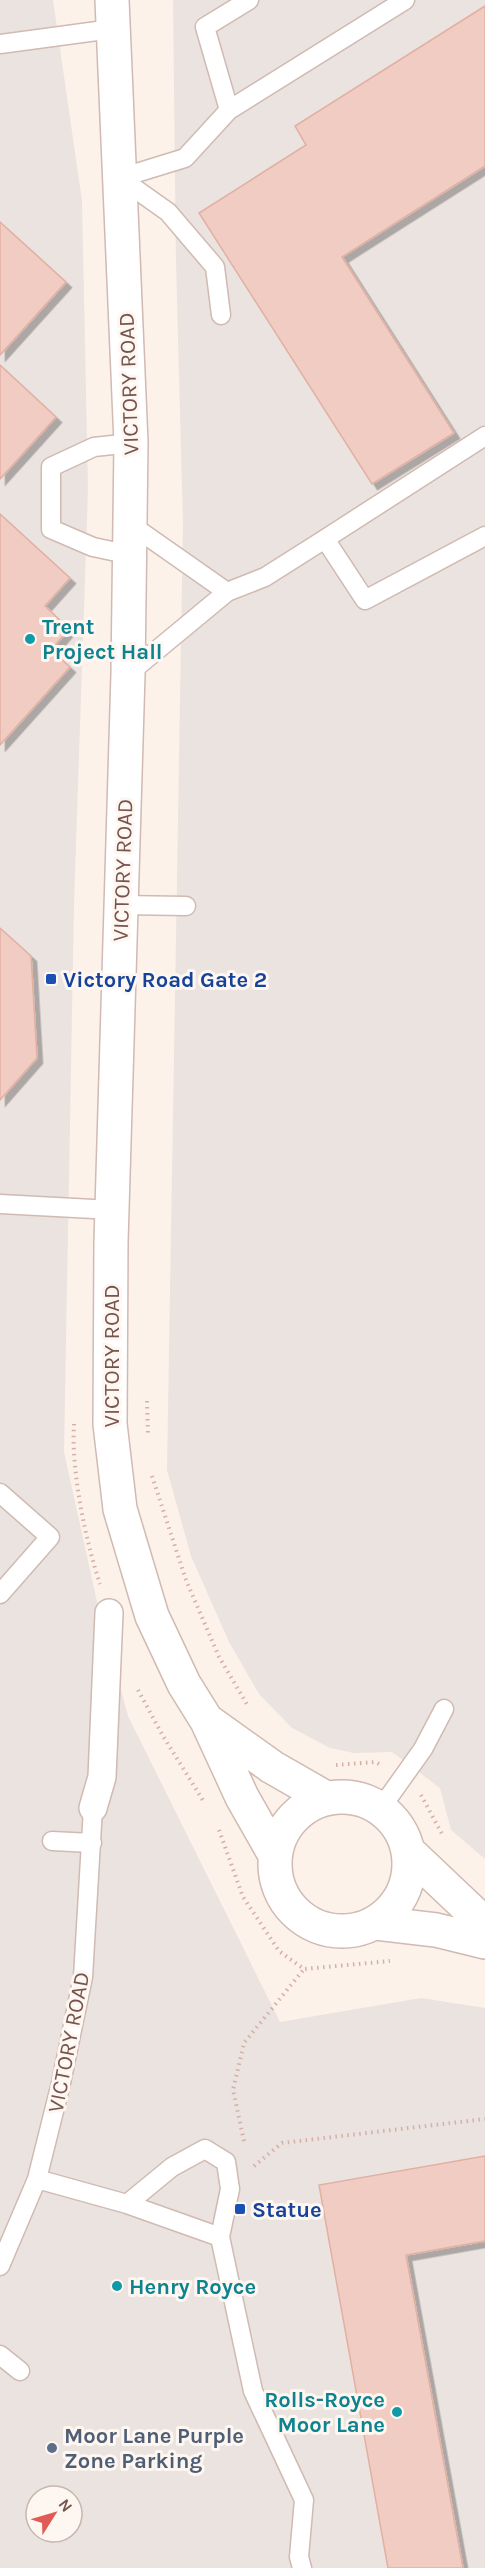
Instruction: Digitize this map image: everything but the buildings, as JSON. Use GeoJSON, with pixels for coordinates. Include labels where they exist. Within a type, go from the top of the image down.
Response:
{"type":"FeatureCollection","features":[{"type":"Feature","properties":{"kind":"street","name":"VICTORY ROAD"},"geometry":{"type":"LineString","coordinates":[[112,14],[131,443],[128,674],[112,1210],[110,1424],[120,1509],[152,1616],[184,1684],[207,1721],[242,1797],[275,1856]]}},
{"type":"Feature","properties":{"kind":"street"},"geometry":{"type":"LineString","coordinates":[[93,1808],[102,1777],[109,1613]]}},
{"type":"Feature","properties":{"kind":"street","name":"VICTORY ROAD"},"geometry":{"type":"LineString","coordinates":[[207,1721],[272,1767],[326,1798]]}},
{"type":"Feature","properties":{"kind":"street"},"geometry":{"type":"LineString","coordinates":[[354,1797],[381,1808],[404,1834],[409,1852],[410,1872],[404,1893],[392,1910],[376,1923],[358,1930],[340,1932],[321,1928],[305,1920],[291,1908],[281,1892],[276,1874],[275,1856],[281,1836],[292,1819],[307,1806],[326,1798],[354,1797]]}},
{"type":"Feature","properties":{"kind":"street"},"geometry":{"type":"LineString","coordinates":[[409,1852],[485,1924]]}},
{"type":"Feature","properties":{"kind":"street"},"geometry":{"type":"LineString","coordinates":[[376,1923],[436,1930],[485,1942]]}},
{"type":"Feature","properties":{"kind":"lane"},"geometry":{"type":"LineString","coordinates":[[229,110],[205,27],[249,0]]}},
{"type":"Feature","properties":{"kind":"lane"},"geometry":{"type":"LineString","coordinates":[[120,178],[185,158],[229,110],[405,0]]}},
{"type":"Feature","properties":{"kind":"lane"},"geometry":{"type":"LineString","coordinates":[[0,44],[112,14]]}},
{"type":"Feature","properties":{"kind":"lane"},"geometry":{"type":"LineString","coordinates":[[120,178],[168,212],[214,267],[221,315]]}},
{"type":"Feature","properties":{"kind":"lane"},"geometry":{"type":"LineString","coordinates":[[128,674],[227,592],[265,577],[485,436]]}},
{"type":"Feature","properties":{"kind":"lane"},"geometry":{"type":"LineString","coordinates":[[131,443],[94,447],[51,467],[51,529],[93,547],[130,540],[227,592]]}},
{"type":"Feature","properties":{"kind":"lane"},"geometry":{"type":"LineString","coordinates":[[325,539],[364,600],[485,536]]}},
{"type":"Feature","properties":{"kind":"lane"},"geometry":{"type":"LineString","coordinates":[[120,905],[186,906]]}},
{"type":"Feature","properties":{"kind":"lane"},"geometry":{"type":"LineString","coordinates":[[1,1210],[112,1210]]}},
{"type":"Feature","properties":{"kind":"lane"},"geometry":{"type":"LineString","coordinates":[[0,1493],[50,1537],[0,1594]]}},
{"type":"Feature","properties":{"kind":"lane"},"geometry":{"type":"LineString","coordinates":[[381,1808],[423,1749],[444,1709]]}},
{"type":"Feature","properties":{"kind":"lane","name":"VICTORY ROAD"},"geometry":{"type":"LineString","coordinates":[[0,2266],[38,2179],[83,1977],[93,1808]]}},
{"type":"Feature","properties":{"kind":"lane"},"geometry":{"type":"LineString","coordinates":[[52,1841],[92,1843]]}},
{"type":"Feature","properties":{"kind":"lane"},"geometry":{"type":"LineString","coordinates":[[127,2204],[172,2167],[205,2149],[226,2162],[230,2190],[220,2237],[253,2391],[304,2500],[299,2558],[302,2568]]}},
{"type":"Feature","properties":{"kind":"lane"},"geometry":{"type":"LineString","coordinates":[[38,2179],[127,2204],[220,2237]]}},
{"type":"Feature","properties":{"kind":"lane"},"geometry":{"type":"LineString","coordinates":[[0,2355],[20,2371]]}},
{"type":"Feature","properties":{"kind":"path"},"geometry":{"type":"LineString","coordinates":[[147,1398],[148,1444]]}},
{"type":"Feature","properties":{"kind":"path"},"geometry":{"type":"LineString","coordinates":[[149,1467],[186,1580],[219,1657],[251,1711]]}},
{"type":"Feature","properties":{"kind":"path"},"geometry":{"type":"LineString","coordinates":[[334,1765],[375,1762],[401,1779],[423,1796],[443,1837]]}},
{"type":"Feature","properties":{"kind":"path"},"geometry":{"type":"LineString","coordinates":[[245,2146],[233,2090],[244,2043],[304,1969]]}},
{"type":"Feature","properties":{"kind":"path"},"geometry":{"type":"LineString","coordinates":[[248,2157],[250,2168],[282,2143],[485,2119]]}},
{"type":"Feature","properties":{"kind":"shaded area"},"geometry":{"type":"Polygon","coordinates":[[[0,0],[53,0],[82,201],[88,489],[74,904],[64,1452],[96,1597],[128,1716],[280,2022],[421,1998],[485,2008],[485,2568],[0,2568],[0,0]]]}},
{"type":"Feature","properties":{"kind":"shaded area"},"geometry":{"type":"Polygon","coordinates":[[[173,0],[485,0],[485,1859],[451,1830],[440,1788],[392,1752],[354,1753],[330,1748],[292,1728],[259,1694],[229,1642],[191,1556],[167,1470],[183,524],[176,263],[173,0]]]}},
{"type":"Feature","properties":{"kind":"place","name":"Trent Project Hall"},"geometry":{"type":"Point","coordinates":[30,639]}},
{"type":"Feature","properties":{"kind":"place","name":"Victory Road Gate 2"},"geometry":{"type":"Point","coordinates":[51,979]}},
{"type":"Feature","properties":{"kind":"place","name":"Statue"},"geometry":{"type":"Point","coordinates":[240,2209]}},
{"type":"Feature","properties":{"kind":"place","name":"Henry Royce"},"geometry":{"type":"Point","coordinates":[117,2286]}},
{"type":"Feature","properties":{"kind":"place","name":"Rolls-Royce Moor Lane"},"geometry":{"type":"Point","coordinates":[397,2412]}},
{"type":"Feature","properties":{"kind":"place","name":"Moor Lane Purple Zone Parking"},"geometry":{"type":"Point","coordinates":[52,2448]}}]}
